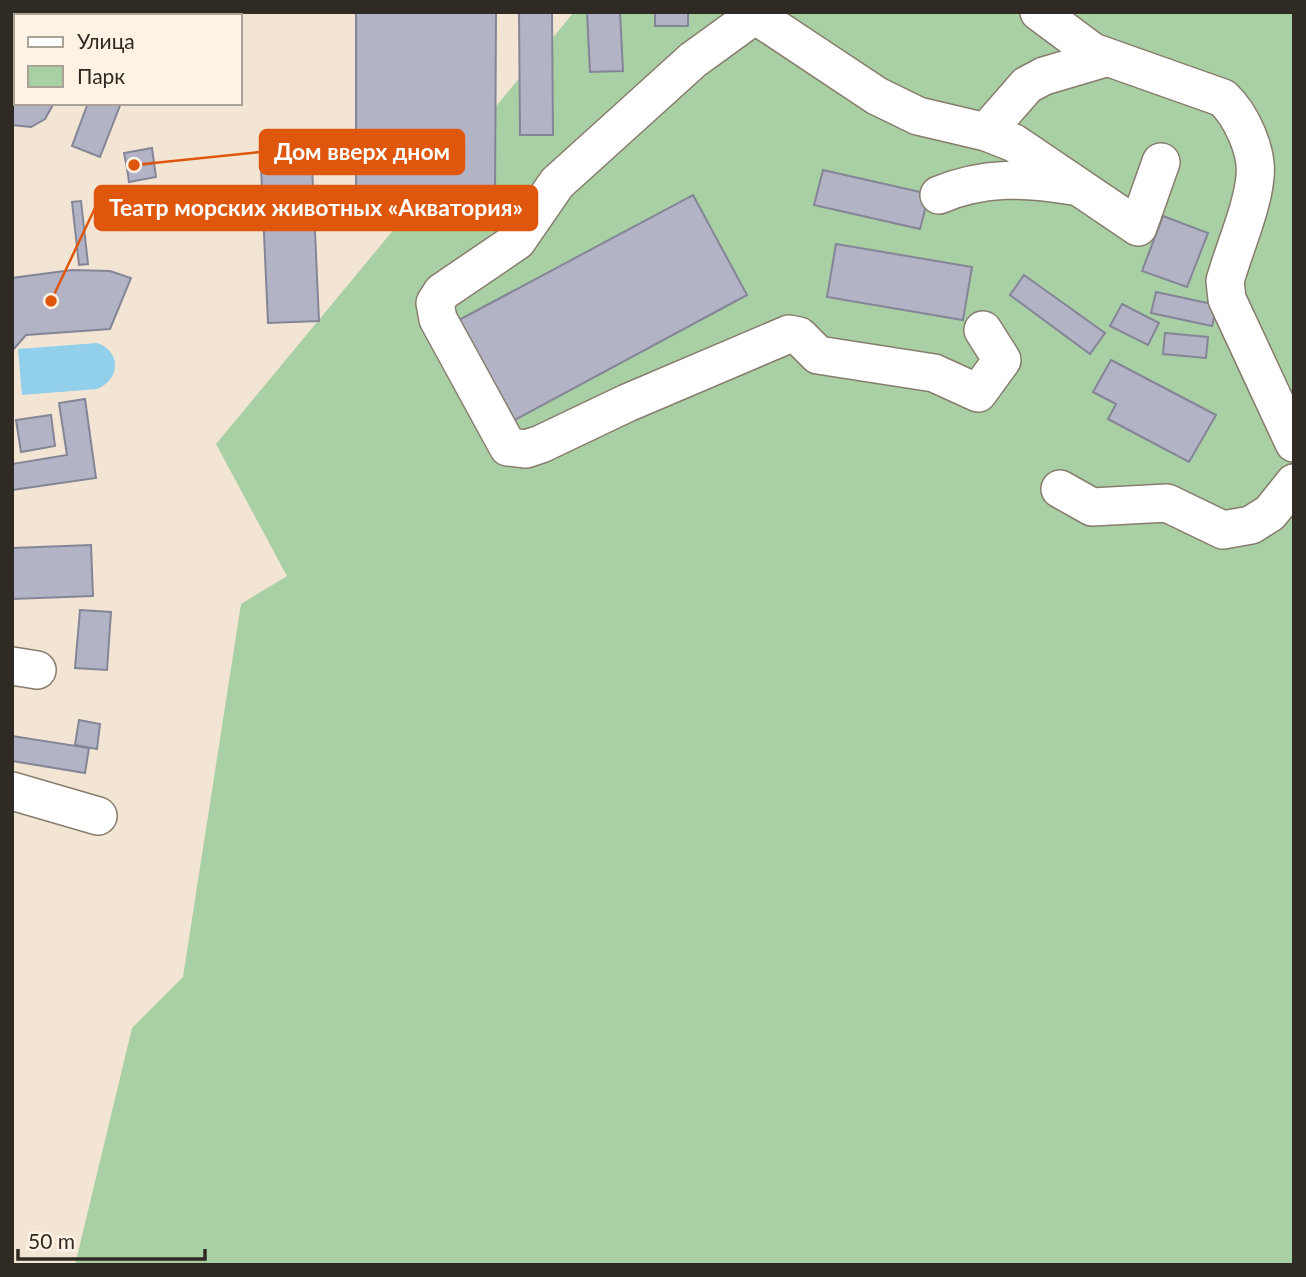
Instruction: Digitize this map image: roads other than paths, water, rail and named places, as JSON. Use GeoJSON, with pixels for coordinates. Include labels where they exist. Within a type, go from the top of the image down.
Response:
{"type":"FeatureCollection","features":[{"type":"Feature","properties":{"kind":"lane"},"geometry":{"type":"LineString","coordinates":[[1039,12],[1073,40],[1105,58],[1223,98],[1236,115],[1253,152],[1255,177],[1225,281],[1227,299],[1294,443]]}},
{"type":"Feature","properties":{"kind":"lane"},"geometry":{"type":"LineString","coordinates":[[983,330],[1002,360],[978,393],[934,373],[818,355],[799,336],[789,334],[526,449],[508,447],[438,319],[435,303],[442,292],[517,241],[557,183],[693,60],[754,14],[877,96],[918,116],[986,132],[1014,143],[1138,227],[1161,162]]}},
{"type":"Feature","properties":{"kind":"lane"},"geometry":{"type":"LineString","coordinates":[[986,132],[1027,85],[1044,76],[1105,58]]}},
{"type":"Feature","properties":{"kind":"lane"},"geometry":{"type":"LineString","coordinates":[[939,195],[965,185],[998,179],[1078,187]]}},
{"type":"Feature","properties":{"kind":"lane"},"geometry":{"type":"LineString","coordinates":[[1060,489],[1092,507],[1167,503],[1223,530],[1251,525],[1270,513],[1294,483]]}},
{"type":"Feature","properties":{"kind":"lane"},"geometry":{"type":"LineString","coordinates":[[12,791],[98,816]]}},
{"type":"Feature","properties":{"kind":"water"},"geometry":{"type":"Polygon","coordinates":[[[97,343],[105,347],[114,358],[114,372],[105,384],[97,389],[22,395],[18,349],[97,343]]]}},
{"type":"Feature","properties":{"kind":"place","name":"Дом вверх дном"},"geometry":{"type":"Point","coordinates":[134,165]}},
{"type":"Feature","properties":{"kind":"place","name":"Театр морских животных «Акватория»"},"geometry":{"type":"Point","coordinates":[51,301]}}]}
